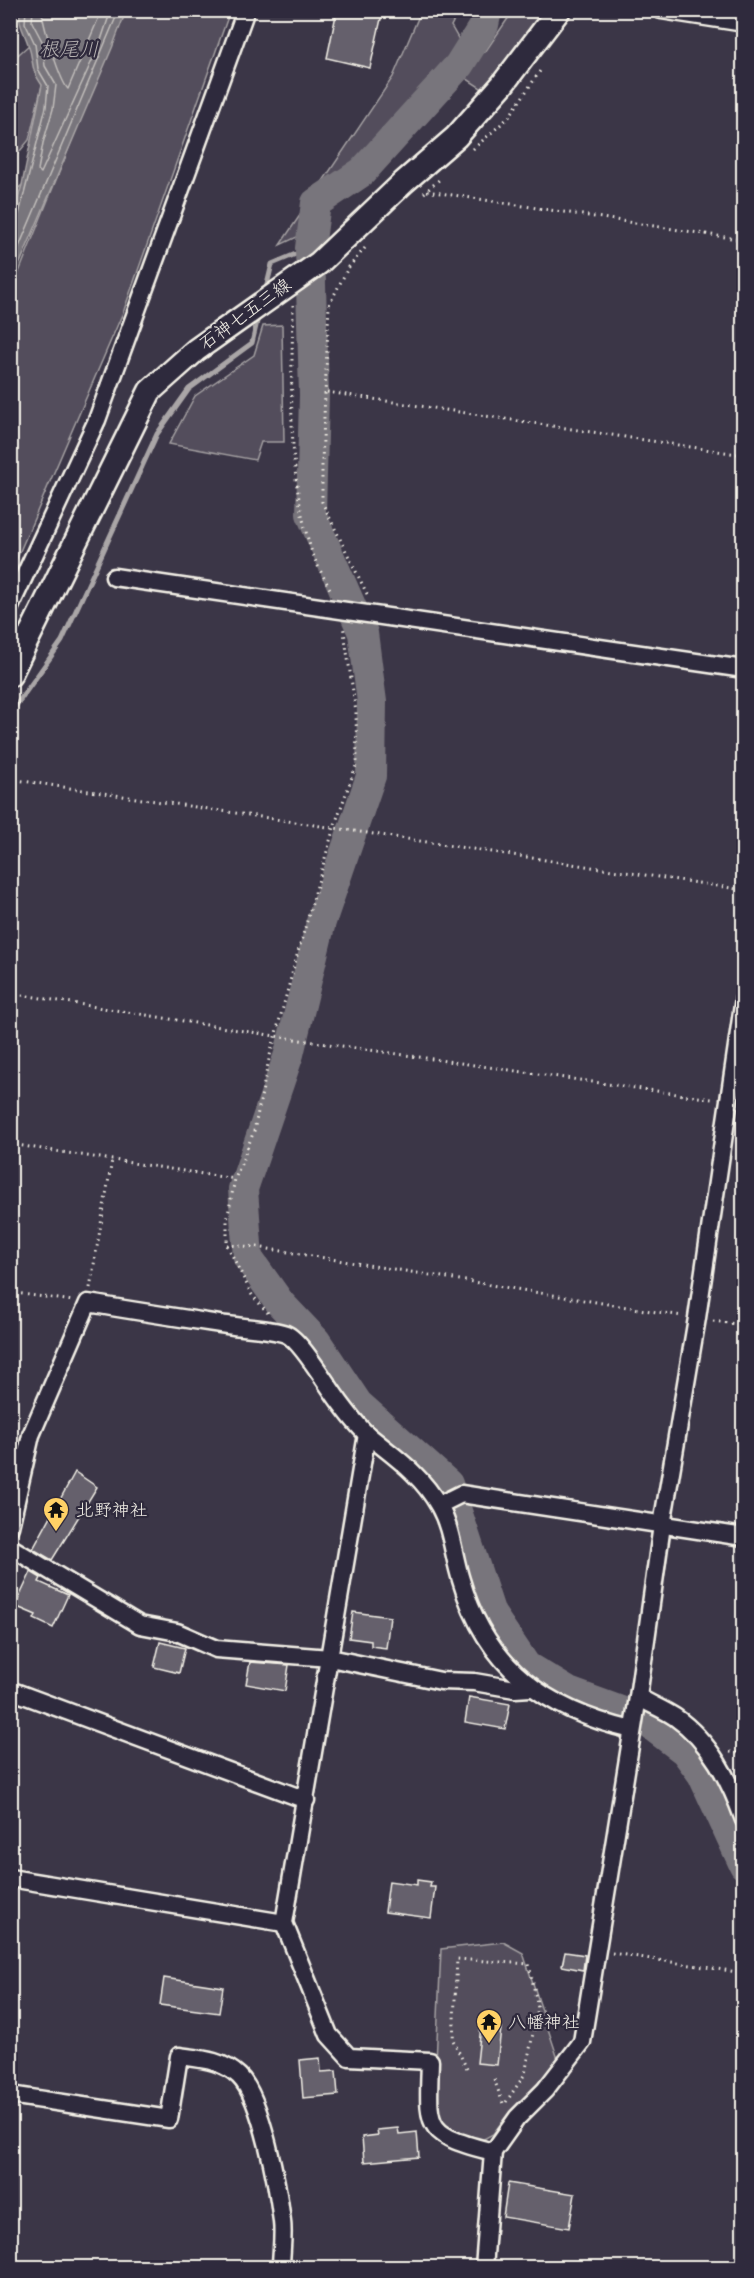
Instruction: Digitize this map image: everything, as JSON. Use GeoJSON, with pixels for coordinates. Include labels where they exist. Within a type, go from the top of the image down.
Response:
{"type":"FeatureCollection","features":[{"type":"Feature","properties":{"kind":"main road","name":"石神七五三線"},"geometry":{"type":"LineString","coordinates":[[10,675],[150,391],[196,350],[319,262],[404,182],[456,137],[502,85],[559,10]]}},
{"type":"Feature","properties":{"kind":"street"},"geometry":{"type":"LineString","coordinates":[[10,607],[97,420],[246,10]]}},
{"type":"Feature","properties":{"kind":"street"},"geometry":{"type":"LineString","coordinates":[[661,10],[744,23]]}},
{"type":"Feature","properties":{"kind":"street"},"geometry":{"type":"LineString","coordinates":[[114,576],[744,669]]}},
{"type":"Feature","properties":{"kind":"street"},"geometry":{"type":"LineString","coordinates":[[484,2268],[493,2152],[582,2042],[638,1697],[662,1525],[736,1103],[744,998]]}},
{"type":"Feature","properties":{"kind":"street"},"geometry":{"type":"LineString","coordinates":[[10,1527],[31,1435],[88,1303],[287,1334],[314,1364],[338,1400],[367,1434],[402,1460],[442,1504],[461,1580],[478,1627],[504,1663],[530,1688],[564,1708],[606,1724],[632,1730]]}},
{"type":"Feature","properties":{"kind":"street"},"geometry":{"type":"LineString","coordinates":[[367,1434],[284,1923],[329,2035],[349,2057],[430,2061],[429,2117],[439,2132],[457,2143],[493,2152]]}},
{"type":"Feature","properties":{"kind":"street"},"geometry":{"type":"LineString","coordinates":[[442,1504],[461,1494],[744,1537]]}},
{"type":"Feature","properties":{"kind":"street"},"geometry":{"type":"LineString","coordinates":[[10,1547],[140,1625],[177,1632],[216,1649],[330,1658],[441,1681],[474,1682],[515,1689],[530,1688]]}},
{"type":"Feature","properties":{"kind":"street"},"geometry":{"type":"LineString","coordinates":[[10,1690],[306,1800]]}},
{"type":"Feature","properties":{"kind":"street"},"geometry":{"type":"LineString","coordinates":[[638,1697],[676,1718],[708,1749],[733,1790],[744,1820]]}},
{"type":"Feature","properties":{"kind":"street"},"geometry":{"type":"LineString","coordinates":[[10,1878],[284,1923]]}},
{"type":"Feature","properties":{"kind":"street"},"geometry":{"type":"LineString","coordinates":[[10,2096],[169,2119],[179,2056],[220,2062],[240,2077],[254,2100],[282,2222],[281,2268]]}},
{"type":"Feature","properties":{"kind":"path"},"geometry":{"type":"LineString","coordinates":[[468,154],[509,117],[547,60]]}},
{"type":"Feature","properties":{"kind":"path"},"geometry":{"type":"LineString","coordinates":[[418,196],[443,176]]}},
{"type":"Feature","properties":{"kind":"path"},"geometry":{"type":"LineString","coordinates":[[427,191],[744,240]]}},
{"type":"Feature","properties":{"kind":"path"},"geometry":{"type":"LineString","coordinates":[[371,241],[348,268],[329,305],[322,502],[358,571],[377,616]]}},
{"type":"Feature","properties":{"kind":"path"},"geometry":{"type":"LineString","coordinates":[[287,1334],[252,1295],[227,1245],[227,1219],[235,1179],[254,1131],[276,1036],[334,827],[357,764],[356,712],[341,611],[310,547],[295,477],[290,427],[293,279]]}},
{"type":"Feature","properties":{"kind":"path"},"geometry":{"type":"LineString","coordinates":[[327,392],[744,455]]}},
{"type":"Feature","properties":{"kind":"path"},"geometry":{"type":"LineString","coordinates":[[10,779],[744,891]]}},
{"type":"Feature","properties":{"kind":"path"},"geometry":{"type":"LineString","coordinates":[[10,993],[276,1036],[736,1103]]}},
{"type":"Feature","properties":{"kind":"path"},"geometry":{"type":"LineString","coordinates":[[10,1144],[235,1179]]}},
{"type":"Feature","properties":{"kind":"path"},"geometry":{"type":"LineString","coordinates":[[10,1290],[15,1293],[88,1303],[112,1160]]}},
{"type":"Feature","properties":{"kind":"path"},"geometry":{"type":"LineString","coordinates":[[227,1245],[269,1249],[744,1325]]}},
{"type":"Feature","properties":{"kind":"path"},"geometry":{"type":"LineString","coordinates":[[598,1951],[744,1972]]}},
{"type":"Feature","properties":{"kind":"path"},"geometry":{"type":"LineString","coordinates":[[466,2069],[453,2040],[457,1959],[529,1964],[538,2008],[525,2074],[504,2105]]}},
{"type":"Feature","properties":{"kind":"path"},"geometry":{"type":"LineString","coordinates":[[494,2079],[504,2105],[508,2132]]}},
{"type":"Feature","properties":{"kind":"shaded area"},"geometry":{"type":"Polygon","coordinates":[[[124,11],[230,11],[124,310],[11,572],[11,292],[124,11]]]}},
{"type":"Feature","properties":{"kind":"shaded area"},"geometry":{"type":"Polygon","coordinates":[[[418,11],[459,11],[451,26],[463,47],[310,231],[280,245],[393,77],[418,18],[418,11]]]}},
{"type":"Feature","properties":{"kind":"shaded area"},"geometry":{"type":"Polygon","coordinates":[[[513,11],[551,11],[490,94],[461,75],[470,57],[485,52],[513,11]]]}},
{"type":"Feature","properties":{"kind":"shaded area"},"geometry":{"type":"Polygon","coordinates":[[[29,45],[42,85],[29,140],[11,162],[11,61],[29,45]]]}},
{"type":"Feature","properties":{"kind":"shaded area"},"geometry":{"type":"Polygon","coordinates":[[[22,185],[11,229],[11,194],[22,185]]]}},
{"type":"Feature","properties":{"kind":"shaded area"},"geometry":{"type":"Polygon","coordinates":[[[282,325],[284,442],[261,442],[255,460],[169,444],[195,396],[254,355],[263,326],[282,325]]]}},
{"type":"Feature","properties":{"kind":"shaded area"},"geometry":{"type":"Polygon","coordinates":[[[503,1942],[523,1953],[559,2062],[510,2111],[493,2134],[482,2140],[448,2129],[438,2118],[434,2109],[441,1949],[503,1942]]]}},
{"type":"Feature","properties":{"kind":"water","name":"根尾川"},"geometry":{"type":"Polygon","coordinates":[[[20,11],[126,11],[11,284],[11,220],[22,185],[42,85],[34,69],[21,24],[20,11]]]}},
{"type":"Feature","properties":{"kind":"building"},"geometry":{"type":"Polygon","coordinates":[[[337,10],[383,10],[370,68],[327,58],[337,10]]]}},
{"type":"Feature","properties":{"kind":"building","name":"北野神社"},"geometry":{"type":"Polygon","coordinates":[[[75,1472],[97,1487],[52,1560],[33,1549],[75,1472]]]}},
{"type":"Feature","properties":{"kind":"building"},"geometry":{"type":"Polygon","coordinates":[[[31,1572],[41,1578],[39,1582],[68,1595],[53,1628],[34,1619],[36,1615],[15,1606],[31,1572]]]}},
{"type":"Feature","properties":{"kind":"building"},"geometry":{"type":"Polygon","coordinates":[[[353,1612],[390,1617],[386,1648],[371,1646],[371,1641],[349,1638],[353,1612]]]}},
{"type":"Feature","properties":{"kind":"building"},"geometry":{"type":"Polygon","coordinates":[[[160,1642],[185,1648],[179,1673],[154,1667],[160,1642]]]}},
{"type":"Feature","properties":{"kind":"building"},"geometry":{"type":"Polygon","coordinates":[[[250,1662],[289,1665],[285,1691],[246,1684],[250,1662]]]}},
{"type":"Feature","properties":{"kind":"building"},"geometry":{"type":"Polygon","coordinates":[[[469,1697],[510,1704],[505,1729],[465,1722],[469,1697]]]}},
{"type":"Feature","properties":{"kind":"building"},"geometry":{"type":"Polygon","coordinates":[[[417,1880],[431,1882],[430,1887],[435,1887],[431,1918],[385,1912],[389,1881],[417,1885],[417,1880]]]}},
{"type":"Feature","properties":{"kind":"building"},"geometry":{"type":"Polygon","coordinates":[[[565,1952],[585,1955],[583,1970],[562,1966],[565,1952]]]}},
{"type":"Feature","properties":{"kind":"building"},"geometry":{"type":"Polygon","coordinates":[[[164,1978],[223,1987],[219,2013],[160,2005],[164,1978]]]}},
{"type":"Feature","properties":{"kind":"building","name":"八幡神社"},"geometry":{"type":"Polygon","coordinates":[[[481,2026],[501,2028],[497,2065],[477,2063],[481,2026]]]}},
{"type":"Feature","properties":{"kind":"building"},"geometry":{"type":"Polygon","coordinates":[[[320,2058],[321,2072],[336,2071],[338,2095],[303,2098],[300,2060],[320,2058]]]}},
{"type":"Feature","properties":{"kind":"building"},"geometry":{"type":"Polygon","coordinates":[[[398,2128],[399,2134],[417,2132],[419,2157],[364,2162],[362,2137],[378,2135],[377,2130],[398,2128]]]}},
{"type":"Feature","properties":{"kind":"building"},"geometry":{"type":"Polygon","coordinates":[[[508,2183],[575,2194],[569,2228],[503,2217],[508,2183]]]}},
{"type":"Feature","properties":{"kind":"waterway"},"geometry":{"type":"LineString","coordinates":[[487,10],[484,25],[459,65],[362,172],[316,203],[310,248],[314,395],[311,514],[363,633],[372,702],[371,776],[321,922],[289,1054],[243,1189],[248,1258],[280,1303],[316,1341],[358,1404],[448,1484],[491,1614],[526,1666],[569,1692],[643,1719],[685,1751],[702,1774],[744,1865]]}},
{"type":"Feature","properties":{"kind":"waterway"},"geometry":{"type":"LineString","coordinates":[[265,293],[272,264],[310,248]]}},
{"type":"Feature","properties":{"kind":"waterway"},"geometry":{"type":"LineString","coordinates":[[10,714],[62,641],[157,434],[189,389],[252,343],[259,313]]}},
{"type":"Feature","properties":{"kind":"place","name":"北野神社"},"geometry":{"type":"Point","coordinates":[56,1533]}},
{"type":"Feature","properties":{"kind":"place","name":"八幡神社"},"geometry":{"type":"Point","coordinates":[489,2045]}}]}
